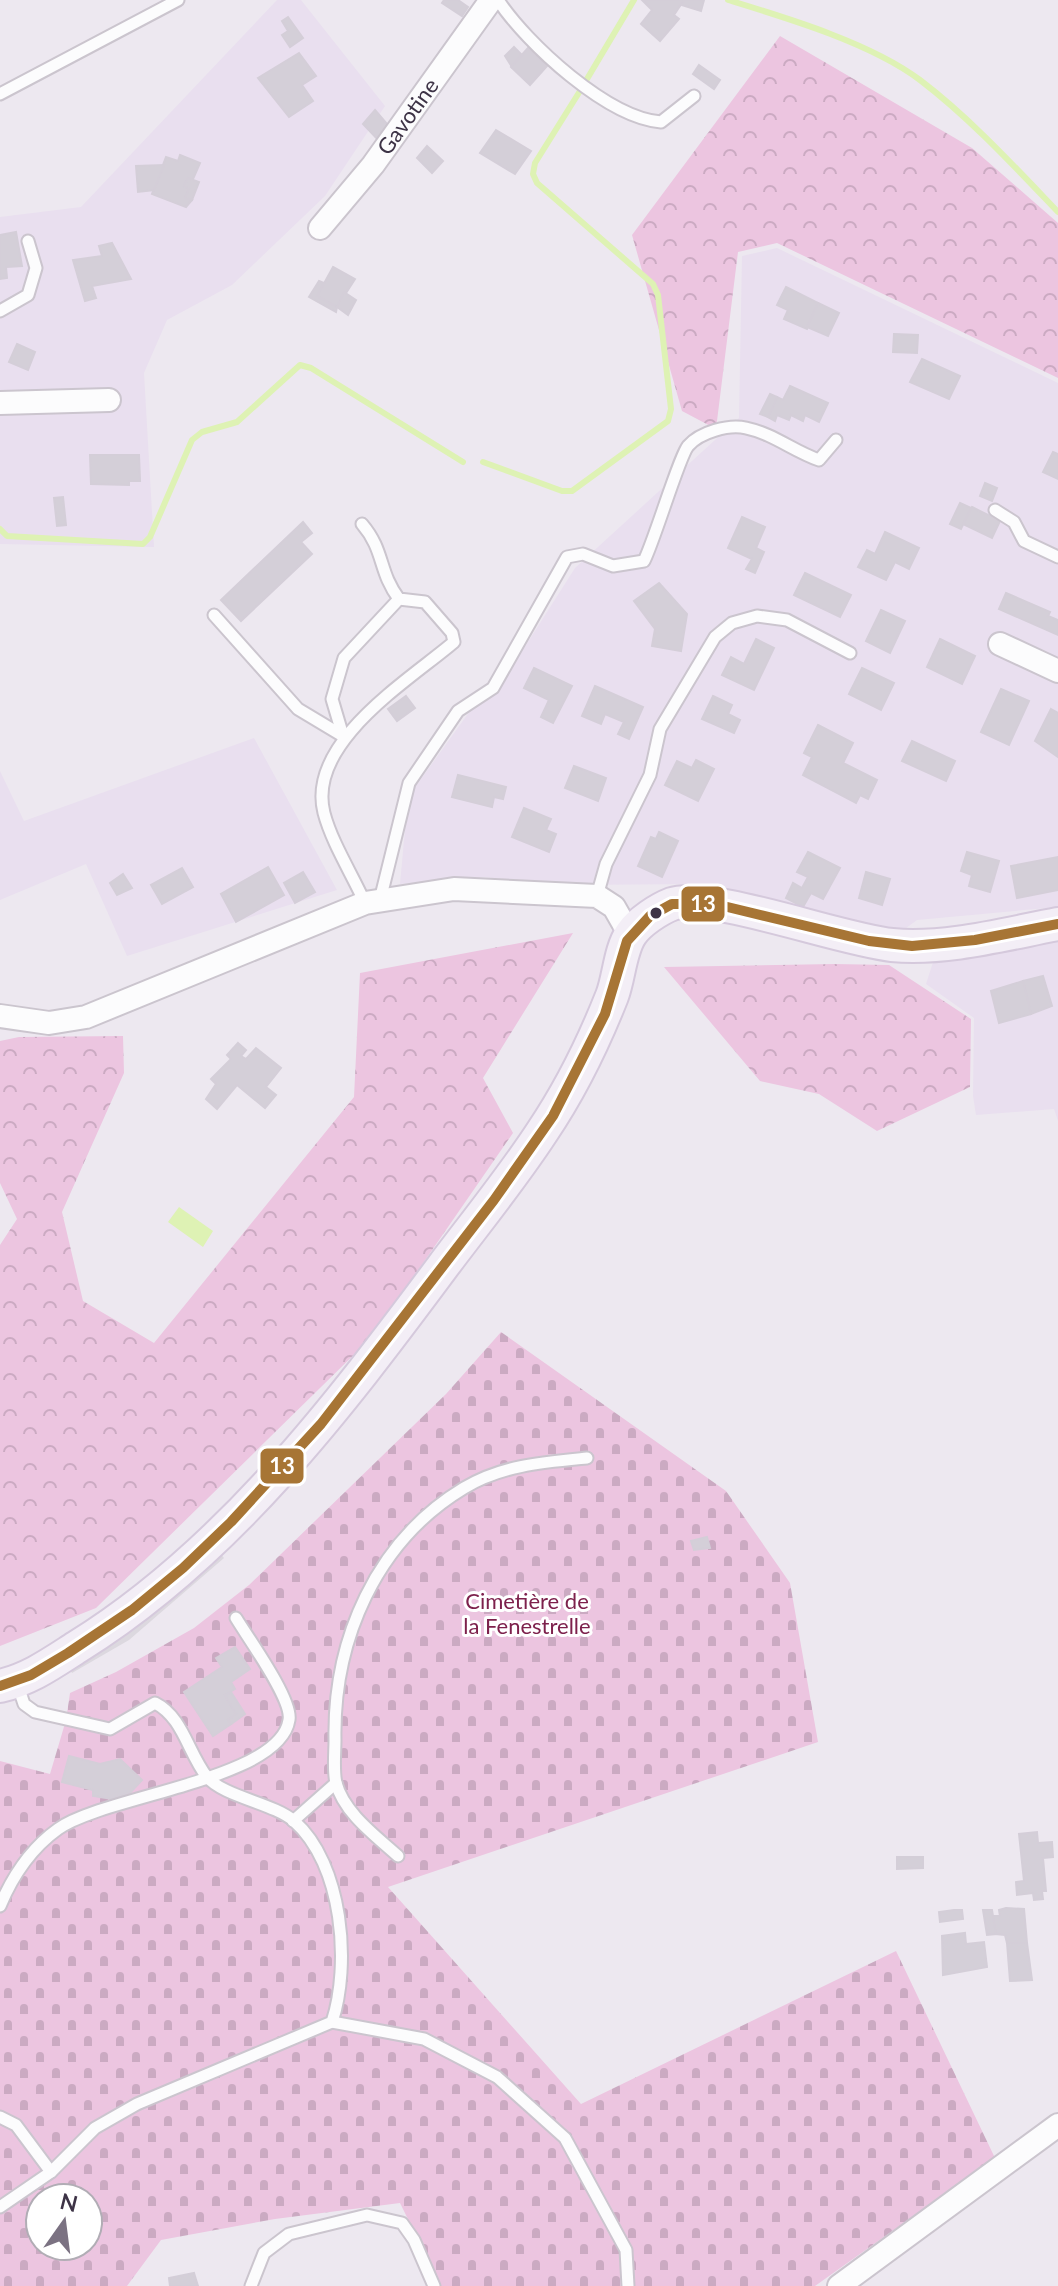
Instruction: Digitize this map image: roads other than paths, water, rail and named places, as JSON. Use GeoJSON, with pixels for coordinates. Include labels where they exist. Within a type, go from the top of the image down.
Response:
{"type":"FeatureCollection","features":[{"type":"Feature","properties":{"kind":"street","name":"Gavotine"},"geometry":{"type":"LineString","coordinates":[[320,228],[373,165],[491,0]]}},
{"type":"Feature","properties":{"kind":"street"},"geometry":{"type":"LineString","coordinates":[[4,399],[109,400]]}},
{"type":"Feature","properties":{"kind":"street"},"geometry":{"type":"LineString","coordinates":[[1000,644],[1058,671]]}},
{"type":"Feature","properties":{"kind":"street"},"geometry":{"type":"LineString","coordinates":[[0,1016],[49,1023],[86,1017],[372,901],[454,889],[597,896],[614,907],[630,935]]}},
{"type":"Feature","properties":{"kind":"street"},"geometry":{"type":"LineString","coordinates":[[8,1684],[43,1670],[121,1620],[181,1569],[268,1482],[358,1380],[542,1132],[591,1049],[617,982],[630,935],[656,913],[672,904],[690,901],[726,906],[834,935],[894,945],[938,944],[1058,924]]}},
{"type":"Feature","properties":{"kind":"street"},"geometry":{"type":"LineString","coordinates":[[839,2286],[1058,2125]]}},
{"type":"Feature","properties":{"kind":"lane"},"geometry":{"type":"LineString","coordinates":[[0,94],[178,0]]}},
{"type":"Feature","properties":{"kind":"lane"},"geometry":{"type":"LineString","coordinates":[[498,0],[508,15],[568,72],[641,121],[661,122],[694,96]]}},
{"type":"Feature","properties":{"kind":"lane"},"geometry":{"type":"LineString","coordinates":[[0,311],[28,295],[36,268],[28,241]]}},
{"type":"Feature","properties":{"kind":"lane"},"geometry":{"type":"LineString","coordinates":[[372,901],[409,783],[458,711],[493,688],[567,557],[583,554],[613,566],[644,561],[688,446],[714,430],[742,427],[780,438],[802,454],[819,460],[836,440]]}},
{"type":"Feature","properties":{"kind":"lane"},"geometry":{"type":"LineString","coordinates":[[995,510],[1014,522],[1024,541],[1058,557]]}},
{"type":"Feature","properties":{"kind":"lane"},"geometry":{"type":"LineString","coordinates":[[362,524],[378,543],[385,580],[399,599],[425,602],[452,633],[454,642],[343,736],[326,774],[322,795],[325,815],[372,901]]}},
{"type":"Feature","properties":{"kind":"lane"},"geometry":{"type":"LineString","coordinates":[[343,736],[332,699],[344,658],[399,599]]}},
{"type":"Feature","properties":{"kind":"lane"},"geometry":{"type":"LineString","coordinates":[[214,615],[298,709],[343,736]]}},
{"type":"Feature","properties":{"kind":"lane"},"geometry":{"type":"LineString","coordinates":[[597,896],[606,864],[650,775],[660,729],[715,637],[732,623],[757,616],[787,620],[850,653]]}},
{"type":"Feature","properties":{"kind":"lane"},"geometry":{"type":"LineString","coordinates":[[398,1856],[349,1808],[336,1783],[335,1705],[344,1652],[364,1596],[380,1568],[429,1514],[467,1486],[513,1468],[587,1458]]}},
{"type":"Feature","properties":{"kind":"lane"},"geometry":{"type":"LineString","coordinates":[[0,1906],[11,1879],[25,1860],[59,1827],[79,1817],[208,1779],[270,1749],[283,1737],[290,1719],[284,1698],[236,1618]]}},
{"type":"Feature","properties":{"kind":"lane"},"geometry":{"type":"LineString","coordinates":[[8,1684],[35,1712],[110,1729],[155,1703],[169,1710],[208,1779],[293,1821],[316,1852],[330,1878],[338,1907],[340,1999],[332,2022]]}},
{"type":"Feature","properties":{"kind":"lane"},"geometry":{"type":"LineString","coordinates":[[293,1821],[336,1783]]}},
{"type":"Feature","properties":{"kind":"lane"},"geometry":{"type":"LineString","coordinates":[[0,2207],[51,2172],[95,2128],[137,2104],[332,2022],[424,2039],[497,2077],[565,2138],[626,2250],[628,2286]]}},
{"type":"Feature","properties":{"kind":"lane"},"geometry":{"type":"LineString","coordinates":[[0,2117],[16,2125],[51,2172]]}},
{"type":"Feature","properties":{"kind":"lane"},"geometry":{"type":"LineString","coordinates":[[251,2286],[264,2253],[289,2234],[367,2215],[402,2223],[414,2240],[434,2286]]}},
{"type":"Feature","properties":{"kind":"waterway"},"geometry":{"type":"LineString","coordinates":[[587,79],[634,0]]}},
{"type":"Feature","properties":{"kind":"waterway"},"geometry":{"type":"LineString","coordinates":[[728,0],[828,33],[900,67],[939,95],[974,127],[1058,212]]}},
{"type":"Feature","properties":{"kind":"waterway"},"geometry":{"type":"LineString","coordinates":[[483,462],[562,491],[572,491],[668,421],[671,409],[658,295],[653,284],[537,183],[533,174],[535,163],[580,91]]}},
{"type":"Feature","properties":{"kind":"waterway"},"geometry":{"type":"LineString","coordinates":[[0,529],[7,536],[143,544],[150,537],[192,440],[202,432],[237,422],[300,365],[311,368],[463,462]]}},
{"type":"Feature","properties":{"kind":"park label","name":"Cimetière de la Fenestrelle"},"geometry":{"type":"Point","coordinates":[527,1614]}}]}
